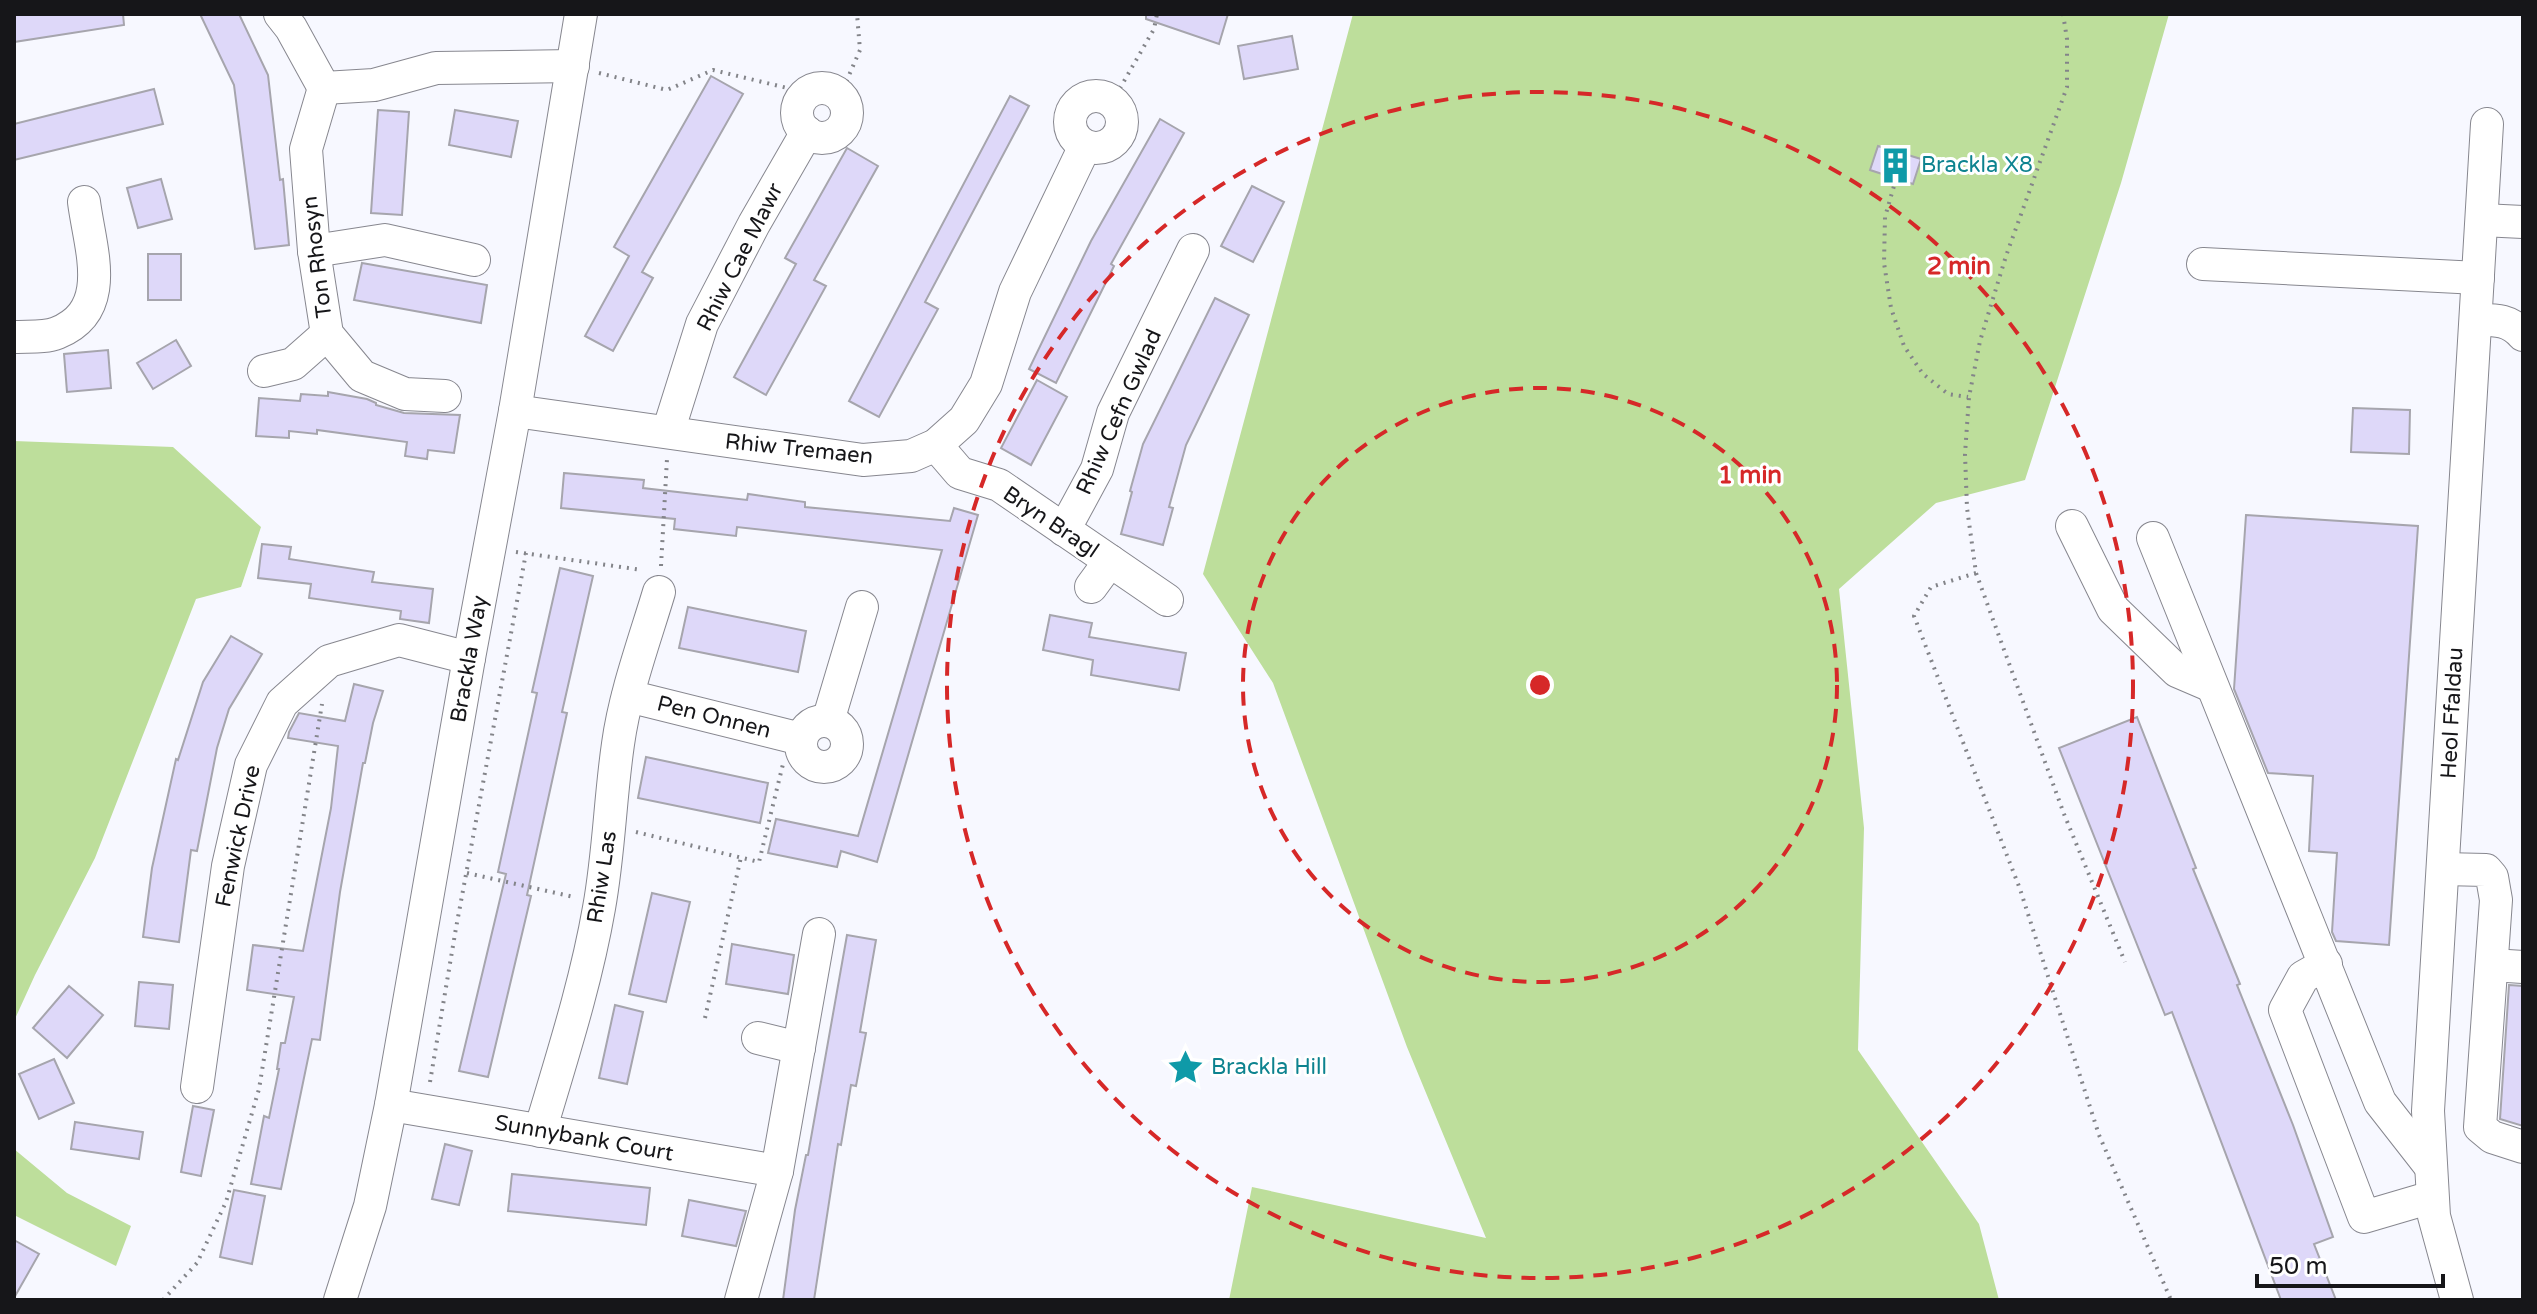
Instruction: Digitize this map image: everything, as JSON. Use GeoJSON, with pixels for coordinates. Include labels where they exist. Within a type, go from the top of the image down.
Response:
{"type":"FeatureCollection","features":[{"type":"Feature","properties":{"kind":"street"},"geometry":{"type":"LineString","coordinates":[[280,14],[324,88],[374,85],[436,68],[573,66]]}},
{"type":"Feature","properties":{"kind":"street","name":"Brackla Way"},"geometry":{"type":"LineString","coordinates":[[340,1300],[370,1206],[391,1105],[515,411],[581,14]]}},
{"type":"Feature","properties":{"kind":"street","name":"Ton Rhosyn"},"geometry":{"type":"LineString","coordinates":[[324,88],[306,149],[314,251],[327,334],[362,376],[405,394],[445,396]]}},
{"type":"Feature","properties":{"kind":"street"},"geometry":{"type":"LineString","coordinates":[[825,88],[840,96],[847,108],[847,117],[839,132],[826,138],[817,138],[807,132],[799,121],[798,112],[802,99],[808,93],[825,88]]}},
{"type":"Feature","properties":{"kind":"street","name":"Rhiw Tremaen"},"geometry":{"type":"LineString","coordinates":[[515,411],[863,460],[911,456],[936,445],[964,420],[986,384],[1015,292],[1085,146],[1103,148],[1115,141],[1120,133],[1121,115],[1112,102]]}},
{"type":"Feature","properties":{"kind":"street","name":"Heol Ffaldau"},"geometry":{"type":"LineString","coordinates":[[2457,1300],[2434,1216],[2428,1111],[2487,124]]}},
{"type":"Feature","properties":{"kind":"street","name":"Rhiw Cae Mawr"},"geometry":{"type":"LineString","coordinates":[[668,432],[702,324],[807,132]]}},
{"type":"Feature","properties":{"kind":"street"},"geometry":{"type":"LineString","coordinates":[[14,337],[55,335],[81,320],[92,301],[95,272],[84,202]]}},
{"type":"Feature","properties":{"kind":"street"},"geometry":{"type":"LineString","coordinates":[[2482,220],[2523,222]]}},
{"type":"Feature","properties":{"kind":"street"},"geometry":{"type":"LineString","coordinates":[[314,251],[385,240],[474,260]]}},
{"type":"Feature","properties":{"kind":"street","name":"Rhiw Cefn Gwlad"},"geometry":{"type":"LineString","coordinates":[[1064,530],[1097,469],[1113,413],[1193,250]]}},
{"type":"Feature","properties":{"kind":"street"},"geometry":{"type":"LineString","coordinates":[[2203,264],[2478,278]]}},
{"type":"Feature","properties":{"kind":"street"},"geometry":{"type":"LineString","coordinates":[[2476,320],[2500,320],[2514,325],[2523,335]]}},
{"type":"Feature","properties":{"kind":"street"},"geometry":{"type":"LineString","coordinates":[[264,371],[293,364],[327,334]]}},
{"type":"Feature","properties":{"kind":"street","name":"Bryn Bragl"},"geometry":{"type":"LineString","coordinates":[[936,445],[960,473],[999,485],[1167,600]]}},
{"type":"Feature","properties":{"kind":"street"},"geometry":{"type":"LineString","coordinates":[[2072,526],[2113,609],[2177,671],[2212,686]]}},
{"type":"Feature","properties":{"kind":"street"},"geometry":{"type":"LineString","coordinates":[[2153,538],[2326,964],[2380,1102],[2431,1181],[2364,1217],[2285,1010],[2303,977],[2326,964]]}},
{"type":"Feature","properties":{"kind":"street"},"geometry":{"type":"LineString","coordinates":[[1091,587],[1110,561]]}},
{"type":"Feature","properties":{"kind":"street","name":"Rhiw Las"},"geometry":{"type":"LineString","coordinates":[[540,1131],[579,998],[600,903],[618,744],[628,696],[661,603]]}},
{"type":"Feature","properties":{"kind":"street"},"geometry":{"type":"LineString","coordinates":[[828,721],[862,607]]}},
{"type":"Feature","properties":{"kind":"street","name":"Fenwick Drive"},"geometry":{"type":"LineString","coordinates":[[197,1087],[228,866],[251,765],[282,703],[329,661],[399,640],[469,658]]}},
{"type":"Feature","properties":{"kind":"street","name":"Pen Onnen"},"geometry":{"type":"LineString","coordinates":[[628,696],[796,737]]}},
{"type":"Feature","properties":{"kind":"street","name":"Pen Onnen"},"geometry":{"type":"LineString","coordinates":[[828,721],[842,730],[847,745],[841,760],[835,765],[819,768],[811,765],[801,752],[796,737],[812,724],[828,721]]}},
{"type":"Feature","properties":{"kind":"street"},"geometry":{"type":"LineString","coordinates":[[2443,869],[2486,870],[2492,877],[2508,966],[2480,1127],[2492,1137],[2523,1147]]}},
{"type":"Feature","properties":{"kind":"street"},"geometry":{"type":"LineString","coordinates":[[741,1300],[777,1171],[819,934]]}},
{"type":"Feature","properties":{"kind":"street"},"geometry":{"type":"LineString","coordinates":[[758,1038],[799,1048]]}},
{"type":"Feature","properties":{"kind":"street","name":"Sunnybank Court"},"geometry":{"type":"LineString","coordinates":[[391,1105],[777,1171]]}},
{"type":"Feature","properties":{"kind":"path"},"geometry":{"type":"LineString","coordinates":[[840,96],[860,50],[857,14]]}},
{"type":"Feature","properties":{"kind":"path"},"geometry":{"type":"LineString","coordinates":[[1112,102],[1154,29],[1157,14]]}},
{"type":"Feature","properties":{"kind":"path"},"geometry":{"type":"LineString","coordinates":[[2063,14],[2067,39],[2067,87],[2006,256],[1980,341],[1969,397],[1965,454],[1967,508],[1976,573],[2064,814],[2125,962]]}},
{"type":"Feature","properties":{"kind":"path"},"geometry":{"type":"LineString","coordinates":[[573,66],[667,90],[713,70],[808,93]]}},
{"type":"Feature","properties":{"kind":"path"},"geometry":{"type":"LineString","coordinates":[[1896,179],[1885,217],[1884,263],[1891,308],[1904,346],[1923,374],[1948,394],[1969,397]]}},
{"type":"Feature","properties":{"kind":"path"},"geometry":{"type":"LineString","coordinates":[[489,548],[526,553],[661,603],[668,432]]}},
{"type":"Feature","properties":{"kind":"path"},"geometry":{"type":"LineString","coordinates":[[425,1111],[526,553]]}},
{"type":"Feature","properties":{"kind":"path"},"geometry":{"type":"LineString","coordinates":[[1976,573],[1931,587],[1914,616],[2020,889],[2099,1135],[2171,1300]]}},
{"type":"Feature","properties":{"kind":"path"},"geometry":{"type":"LineString","coordinates":[[163,1300],[197,1263],[226,1202],[259,1089],[329,661]]}},
{"type":"Feature","properties":{"kind":"path"},"geometry":{"type":"LineString","coordinates":[[610,826],[759,862],[796,737]]}},
{"type":"Feature","properties":{"kind":"path"},"geometry":{"type":"LineString","coordinates":[[705,1018],[741,857]]}},
{"type":"Feature","properties":{"kind":"path"},"geometry":{"type":"LineString","coordinates":[[467,873],[600,903]]}},
{"type":"Feature","properties":{"kind":"green space"},"geometry":{"type":"Polygon","coordinates":[[[1353,14],[2169,14],[2121,183],[2025,480],[1936,503],[1839,589],[1864,828],[1858,1050],[1979,1224],[1999,1300],[1229,1300],[1252,1187],[1486,1238],[1407,1047],[1273,683],[1203,574],[1353,14]]]}},
{"type":"Feature","properties":{"kind":"green space"},"geometry":{"type":"Polygon","coordinates":[[[14,441],[173,447],[261,527],[241,587],[196,599],[95,858],[14,1021],[14,441]]]}},
{"type":"Feature","properties":{"kind":"green space"},"geometry":{"type":"Polygon","coordinates":[[[14,1149],[67,1193],[131,1226],[116,1266],[14,1215],[14,1149]]]}},
{"type":"Feature","properties":{"kind":"building"},"geometry":{"type":"Polygon","coordinates":[[[14,14],[123,14],[124,25],[14,42],[14,14]]]}},
{"type":"Feature","properties":{"kind":"building"},"geometry":{"type":"Polygon","coordinates":[[[200,14],[239,14],[268,75],[289,245],[255,249],[234,85],[200,14]]]}},
{"type":"Feature","properties":{"kind":"building"},"geometry":{"type":"Polygon","coordinates":[[[1146,14],[1228,14],[1219,44],[1146,19],[1146,14]]]}},
{"type":"Feature","properties":{"kind":"building"},"geometry":{"type":"Polygon","coordinates":[[[1292,36],[1298,69],[1244,79],[1238,46],[1292,36]]]}},
{"type":"Feature","properties":{"kind":"building"},"geometry":{"type":"Polygon","coordinates":[[[711,76],[743,94],[642,272],[653,278],[613,351],[585,336],[629,256],[614,247],[711,76]]]}},
{"type":"Feature","properties":{"kind":"building"},"geometry":{"type":"Polygon","coordinates":[[[154,89],[163,124],[14,160],[14,124],[154,89]]]}},
{"type":"Feature","properties":{"kind":"building"},"geometry":{"type":"Polygon","coordinates":[[[1010,96],[1029,106],[925,302],[938,309],[879,417],[849,401],[1010,96]]]}},
{"type":"Feature","properties":{"kind":"building"},"geometry":{"type":"Polygon","coordinates":[[[378,110],[409,112],[402,215],[371,213],[378,110]]]}},
{"type":"Feature","properties":{"kind":"building"},"geometry":{"type":"Polygon","coordinates":[[[455,110],[518,121],[511,157],[449,145],[455,110]]]}},
{"type":"Feature","properties":{"kind":"building"},"geometry":{"type":"Polygon","coordinates":[[[1160,119],[1184,133],[1111,264],[1114,266],[1056,383],[1029,369],[1091,241],[1160,119]]]}},
{"type":"Feature","properties":{"kind":"building","name":"Brackla X8"},"geometry":{"type":"Polygon","coordinates":[[[1878,146],[1921,159],[1913,184],[1870,170],[1878,146]]]}},
{"type":"Feature","properties":{"kind":"building"},"geometry":{"type":"Polygon","coordinates":[[[847,148],[878,166],[814,280],[826,286],[766,395],[734,377],[796,264],[785,258],[847,148]]]}},
{"type":"Feature","properties":{"kind":"building"},"geometry":{"type":"Polygon","coordinates":[[[161,179],[172,219],[138,228],[127,188],[161,179]]]}},
{"type":"Feature","properties":{"kind":"building"},"geometry":{"type":"Polygon","coordinates":[[[1252,186],[1284,202],[1253,262],[1221,246],[1252,186]]]}},
{"type":"Feature","properties":{"kind":"building"},"geometry":{"type":"Polygon","coordinates":[[[148,254],[181,254],[181,300],[148,300],[148,254]]]}},
{"type":"Feature","properties":{"kind":"building"},"geometry":{"type":"Polygon","coordinates":[[[362,263],[487,285],[481,323],[354,300],[362,263]]]}},
{"type":"Feature","properties":{"kind":"building"},"geometry":{"type":"Polygon","coordinates":[[[1215,298],[1249,315],[1186,445],[1169,507],[1173,508],[1163,545],[1121,534],[1143,444],[1215,298]]]}},
{"type":"Feature","properties":{"kind":"building"},"geometry":{"type":"Polygon","coordinates":[[[176,340],[191,366],[153,389],[137,363],[176,340]]]}},
{"type":"Feature","properties":{"kind":"building"},"geometry":{"type":"Polygon","coordinates":[[[108,350],[111,388],[67,392],[64,354],[108,350]]]}},
{"type":"Feature","properties":{"kind":"building"},"geometry":{"type":"Polygon","coordinates":[[[1037,380],[1067,397],[1031,465],[1001,448],[1037,380]]]}},
{"type":"Feature","properties":{"kind":"building"},"geometry":{"type":"Polygon","coordinates":[[[328,392],[367,399],[376,405],[404,413],[460,415],[454,453],[428,450],[427,459],[405,456],[407,442],[317,430],[317,434],[289,431],[289,438],[256,436],[259,398],[300,401],[301,394],[328,396],[328,392]]]}},
{"type":"Feature","properties":{"kind":"building"},"geometry":{"type":"Polygon","coordinates":[[[2353,408],[2410,410],[2409,454],[2351,452],[2353,408]]]}},
{"type":"Feature","properties":{"kind":"building"},"geometry":{"type":"Polygon","coordinates":[[[564,473],[644,480],[643,488],[747,500],[748,494],[805,502],[805,507],[950,521],[954,508],[978,515],[877,862],[841,851],[837,867],[768,853],[776,819],[858,836],[942,550],[737,527],[736,536],[674,529],[675,519],[561,508],[564,473]]]}},
{"type":"Feature","properties":{"kind":"building"},"geometry":{"type":"Polygon","coordinates":[[[2246,515],[2418,526],[2389,945],[2336,941],[2332,932],[2337,853],[2309,851],[2313,776],[2268,773],[2234,689],[2246,515]]]}},
{"type":"Feature","properties":{"kind":"building"},"geometry":{"type":"Polygon","coordinates":[[[262,544],[291,547],[289,559],[374,572],[372,582],[433,589],[429,623],[400,619],[401,611],[309,598],[311,584],[258,578],[262,544]]]}},
{"type":"Feature","properties":{"kind":"building"},"geometry":{"type":"Polygon","coordinates":[[[560,568],[593,576],[562,712],[567,713],[527,895],[531,896],[488,1077],[459,1071],[506,874],[498,872],[537,693],[532,692],[560,568]]]}},
{"type":"Feature","properties":{"kind":"building"},"geometry":{"type":"Polygon","coordinates":[[[688,607],[806,631],[798,672],[679,648],[688,607]]]}},
{"type":"Feature","properties":{"kind":"building"},"geometry":{"type":"Polygon","coordinates":[[[1050,615],[1092,623],[1089,637],[1186,653],[1179,690],[1091,675],[1093,660],[1043,650],[1050,615]]]}},
{"type":"Feature","properties":{"kind":"building"},"geometry":{"type":"Polygon","coordinates":[[[231,636],[262,654],[229,709],[217,748],[197,851],[191,850],[179,942],[143,937],[152,868],[176,759],[203,682],[231,636]]]}},
{"type":"Feature","properties":{"kind":"building"},"geometry":{"type":"Polygon","coordinates":[[[354,684],[383,691],[363,763],[340,892],[320,1040],[312,1039],[281,1189],[251,1184],[264,1116],[269,1118],[281,1043],[285,1043],[294,997],[247,990],[253,945],[303,951],[331,808],[338,746],[288,738],[289,732],[299,713],[345,721],[354,684]]]}},
{"type":"Feature","properties":{"kind":"building"},"geometry":{"type":"Polygon","coordinates":[[[2137,717],[2333,1237],[2314,1244],[2336,1300],[2281,1300],[2172,1012],[2165,1015],[2059,748],[2137,717]]]}},
{"type":"Feature","properties":{"kind":"building"},"geometry":{"type":"Polygon","coordinates":[[[646,757],[768,783],[760,823],[638,798],[646,757]]]}},
{"type":"Feature","properties":{"kind":"building"},"geometry":{"type":"Polygon","coordinates":[[[652,893],[690,902],[666,1002],[629,994],[652,893]]]}},
{"type":"Feature","properties":{"kind":"building"},"geometry":{"type":"Polygon","coordinates":[[[847,935],[876,940],[860,1032],[866,1033],[856,1086],[851,1085],[841,1145],[838,1144],[814,1300],[783,1300],[795,1210],[808,1155],[847,935]]]}},
{"type":"Feature","properties":{"kind":"building"},"geometry":{"type":"Polygon","coordinates":[[[732,944],[794,955],[788,994],[726,984],[732,944]]]}},
{"type":"Feature","properties":{"kind":"building"},"geometry":{"type":"Polygon","coordinates":[[[139,982],[173,985],[169,1029],[135,1026],[139,982]]]}},
{"type":"Feature","properties":{"kind":"building"},"geometry":{"type":"Polygon","coordinates":[[[2509,985],[2523,986],[2523,1126],[2500,1119],[2509,985]]]}},
{"type":"Feature","properties":{"kind":"building"},"geometry":{"type":"Polygon","coordinates":[[[69,986],[103,1015],[67,1058],[33,1028],[69,986]]]}},
{"type":"Feature","properties":{"kind":"building"},"geometry":{"type":"Polygon","coordinates":[[[615,1005],[643,1012],[627,1084],[599,1078],[615,1005]]]}},
{"type":"Feature","properties":{"kind":"building"},"geometry":{"type":"Polygon","coordinates":[[[54,1059],[74,1103],[39,1119],[19,1074],[54,1059]]]}},
{"type":"Feature","properties":{"kind":"building"},"geometry":{"type":"Polygon","coordinates":[[[193,1106],[214,1110],[201,1176],[181,1172],[193,1106]]]}},
{"type":"Feature","properties":{"kind":"building"},"geometry":{"type":"Polygon","coordinates":[[[75,1122],[143,1132],[139,1159],[71,1149],[75,1122]]]}},
{"type":"Feature","properties":{"kind":"building"},"geometry":{"type":"Polygon","coordinates":[[[445,1144],[472,1151],[459,1205],[432,1199],[445,1144]]]}},
{"type":"Feature","properties":{"kind":"building"},"geometry":{"type":"Polygon","coordinates":[[[512,1174],[650,1188],[646,1225],[508,1211],[512,1174]]]}},
{"type":"Feature","properties":{"kind":"building"},"geometry":{"type":"Polygon","coordinates":[[[234,1190],[265,1196],[252,1264],[220,1257],[234,1190]]]}},
{"type":"Feature","properties":{"kind":"building"},"geometry":{"type":"Polygon","coordinates":[[[689,1200],[746,1211],[736,1246],[682,1236],[689,1200]]]}},
{"type":"Feature","properties":{"kind":"building"},"geometry":{"type":"Polygon","coordinates":[[[14,1240],[39,1254],[14,1298],[14,1240]]]}},
{"type":"Feature","properties":{"kind":"place","name":"Brackla X8"},"geometry":{"type":"Point","coordinates":[1895,165]}},
{"type":"Feature","properties":{"kind":"place","name":"Brackla Hill"},"geometry":{"type":"Point","coordinates":[1185,1067]}}]}
